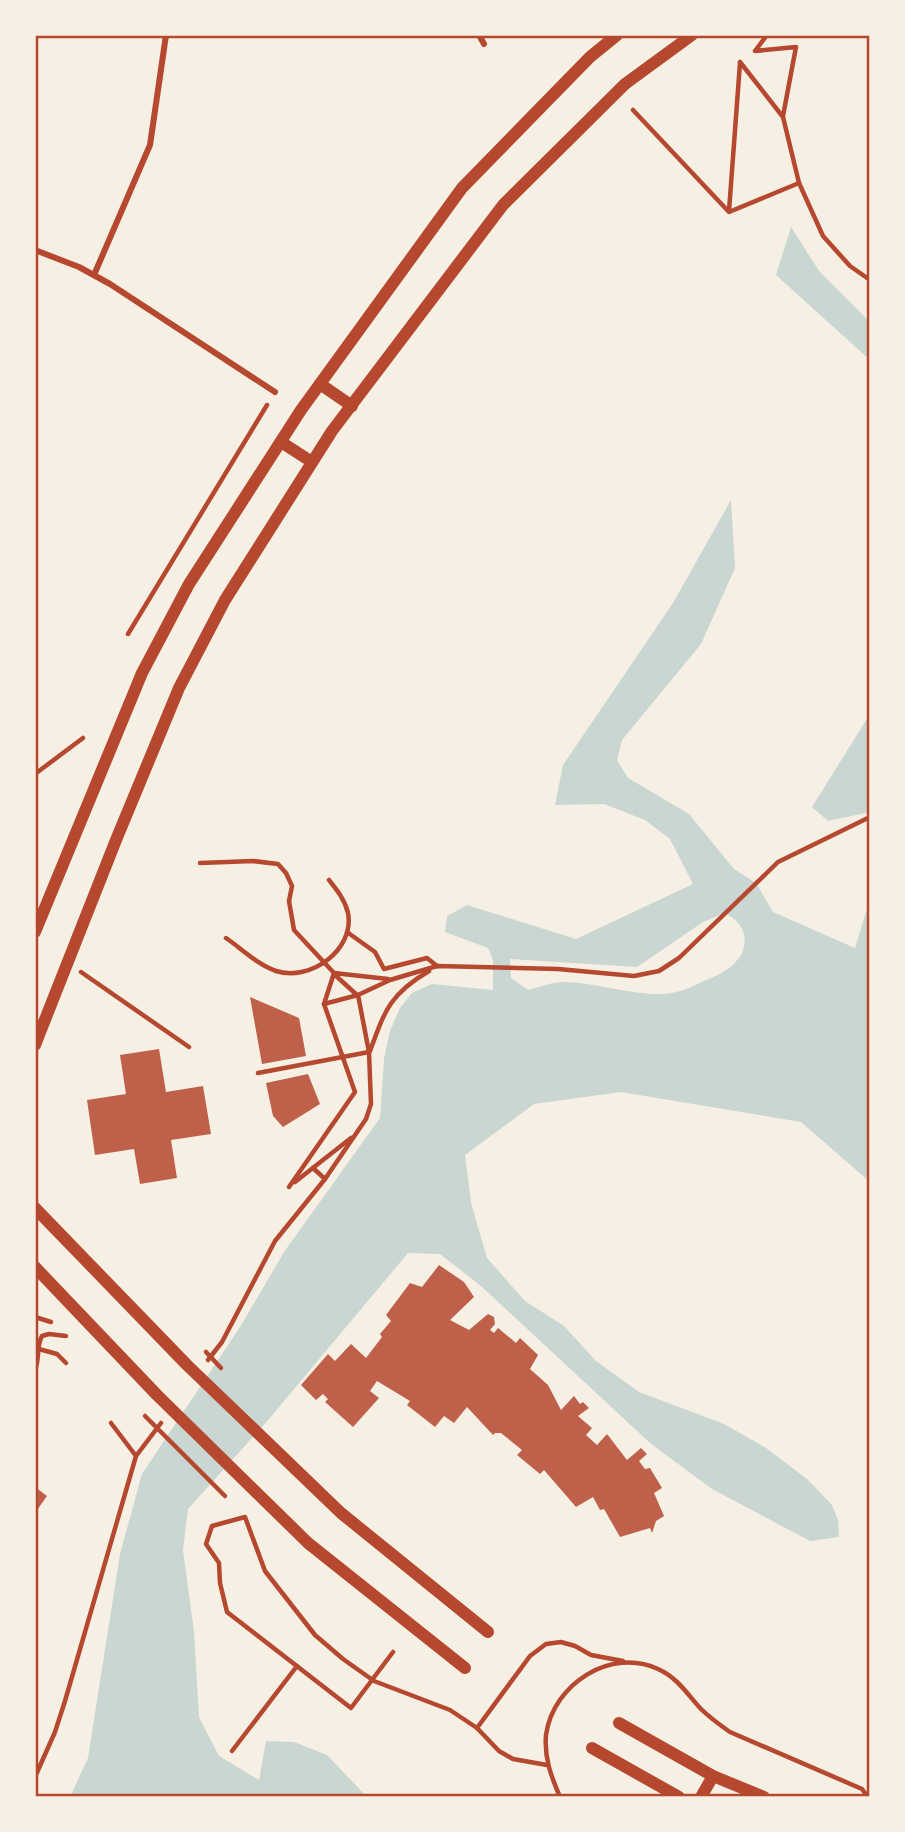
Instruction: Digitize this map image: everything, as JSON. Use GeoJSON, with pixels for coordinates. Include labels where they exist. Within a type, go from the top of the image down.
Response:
{"type":"FeatureCollection","features":[{"type":"Feature","properties":{"kind":"street"},"geometry":{"type":"LineString","coordinates":[[94,275],[150,145],[166,35]]}},
{"type":"Feature","properties":{"kind":"street"},"geometry":{"type":"LineString","coordinates":[[479,35],[484,44]]}},
{"type":"Feature","properties":{"kind":"street"},"geometry":{"type":"LineString","coordinates":[[35,932],[142,673],[189,584],[281,442],[462,188],[590,57],[617,35]]}},
{"type":"Feature","properties":{"kind":"street"},"geometry":{"type":"LineString","coordinates":[[35,1045],[180,688],[225,600],[332,431],[503,205],[625,84],[692,35]]}},
{"type":"Feature","properties":{"kind":"street"},"geometry":{"type":"LineString","coordinates":[[35,250],[60,258],[94,275],[275,392]]}},
{"type":"Feature","properties":{"kind":"street"},"geometry":{"type":"LineString","coordinates":[[320,384],[352,406]]}},
{"type":"Feature","properties":{"kind":"street"},"geometry":{"type":"LineString","coordinates":[[281,442],[312,462]]}},
{"type":"Feature","properties":{"kind":"street"},"geometry":{"type":"LineString","coordinates":[[35,1208],[187,1365],[341,1513],[488,1632]]}},
{"type":"Feature","properties":{"kind":"street"},"geometry":{"type":"LineString","coordinates":[[35,1267],[157,1395],[308,1543],[465,1668]]}},
{"type":"Feature","properties":{"kind":"street"},"geometry":{"type":"LineString","coordinates":[[619,1723],[713,1776],[764,1797]]}},
{"type":"Feature","properties":{"kind":"street"},"geometry":{"type":"LineString","coordinates":[[592,1748],[679,1797]]}},
{"type":"Feature","properties":{"kind":"street"},"geometry":{"type":"LineString","coordinates":[[701,1797],[713,1776]]}},
{"type":"Feature","properties":{"kind":"path"},"geometry":{"type":"LineString","coordinates":[[767,35],[755,51],[796,47],[783,117],[799,183],[823,236],[850,266],[870,281]]}},
{"type":"Feature","properties":{"kind":"path"},"geometry":{"type":"LineString","coordinates":[[729,212],[740,62],[783,117]]}},
{"type":"Feature","properties":{"kind":"path"},"geometry":{"type":"LineString","coordinates":[[633,110],[729,212]]}},
{"type":"Feature","properties":{"kind":"path"},"geometry":{"type":"LineString","coordinates":[[729,212],[799,183]]}},
{"type":"Feature","properties":{"kind":"path"},"geometry":{"type":"LineString","coordinates":[[128,634],[275,392]]}},
{"type":"Feature","properties":{"kind":"path"},"geometry":{"type":"LineString","coordinates":[[35,774],[83,738]]}},
{"type":"Feature","properties":{"kind":"path"},"geometry":{"type":"LineString","coordinates":[[324,1004],[358,995],[390,979],[437,966],[558,969],[634,976],[659,971],[679,958],[778,862],[870,817]]}},
{"type":"Feature","properties":{"kind":"path"},"geometry":{"type":"LineString","coordinates":[[200,863],[253,861],[278,864],[292,886],[289,901],[294,930],[334,974],[358,995],[369,1052]]}},
{"type":"Feature","properties":{"kind":"path"},"geometry":{"type":"LineString","coordinates":[[226,938],[276,971],[298,974],[319,968],[335,953],[347,932],[348,915],[345,905],[329,880]]}},
{"type":"Feature","properties":{"kind":"path"},"geometry":{"type":"LineString","coordinates":[[347,932],[375,952],[384,969],[428,958],[437,966]]}},
{"type":"Feature","properties":{"kind":"path"},"geometry":{"type":"LineString","coordinates":[[369,1052],[384,1014],[395,995],[410,982],[437,966]]}},
{"type":"Feature","properties":{"kind":"path"},"geometry":{"type":"LineString","coordinates":[[79,970],[189,1047]]}},
{"type":"Feature","properties":{"kind":"path"},"geometry":{"type":"LineString","coordinates":[[334,974],[390,979]]}},
{"type":"Feature","properties":{"kind":"path"},"geometry":{"type":"LineString","coordinates":[[334,974],[324,1004],[355,1092],[289,1187],[357,1133]]}},
{"type":"Feature","properties":{"kind":"path"},"geometry":{"type":"LineString","coordinates":[[258,1073],[369,1052]]}},
{"type":"Feature","properties":{"kind":"path"},"geometry":{"type":"LineString","coordinates":[[313,1168],[325,1179]]}},
{"type":"Feature","properties":{"kind":"path"},"geometry":{"type":"LineString","coordinates":[[35,1317],[51,1322]]}},
{"type":"Feature","properties":{"kind":"path"},"geometry":{"type":"LineString","coordinates":[[35,1370],[40,1359],[38,1342],[42,1336],[66,1336]]}},
{"type":"Feature","properties":{"kind":"path"},"geometry":{"type":"LineString","coordinates":[[37,1349],[57,1354],[66,1363]]}},
{"type":"Feature","properties":{"kind":"path"},"geometry":{"type":"LineString","coordinates":[[145,1416],[225,1496]]}},
{"type":"Feature","properties":{"kind":"path"},"geometry":{"type":"LineString","coordinates":[[111,1423],[136,1456]]}},
{"type":"Feature","properties":{"kind":"path"},"geometry":{"type":"LineString","coordinates":[[393,1652],[351,1708],[227,1612],[220,1583],[219,1563],[206,1544],[212,1526],[245,1517],[265,1571],[315,1635],[343,1659],[374,1681],[450,1710],[477,1728],[499,1751],[513,1759],[547,1765]]}},
{"type":"Feature","properties":{"kind":"path"},"geometry":{"type":"LineString","coordinates":[[477,1728],[530,1656],[546,1644],[561,1642],[591,1655],[657,1668],[679,1682],[700,1707],[730,1732],[862,1789],[868,1797]]}},
{"type":"Feature","properties":{"kind":"path"},"geometry":{"type":"LineString","coordinates":[[560,1797],[547,1765],[546,1735],[551,1718],[569,1689],[581,1678],[609,1664],[641,1664]]}},
{"type":"Feature","properties":{"kind":"path"},"geometry":{"type":"LineString","coordinates":[[232,1751],[297,1666]]}},
{"type":"Feature","properties":{"kind":"shaded area"},"geometry":{"type":"Polygon","coordinates":[[[791,227],[819,271],[870,322],[870,360],[776,275],[791,227]]]}},
{"type":"Feature","properties":{"kind":"shaded area"},"geometry":{"type":"Polygon","coordinates":[[[731,500],[735,568],[701,644],[622,740],[617,760],[628,778],[689,814],[734,869],[756,883],[773,912],[855,948],[870,899],[870,1182],[801,1122],[621,1092],[534,1104],[465,1155],[471,1203],[487,1258],[525,1301],[564,1326],[596,1361],[639,1392],[724,1424],[766,1448],[807,1479],[832,1505],[838,1520],[839,1537],[810,1541],[712,1489],[650,1443],[481,1286],[440,1254],[408,1253],[269,1419],[188,1509],[183,1550],[194,1632],[199,1717],[219,1756],[259,1780],[266,1741],[294,1742],[327,1755],[367,1797],[70,1797],[88,1758],[120,1554],[142,1474],[240,1327],[284,1252],[380,1118],[384,1059],[390,1031],[400,1008],[412,993],[432,984],[493,990],[493,960],[488,948],[445,932],[447,916],[467,905],[576,939],[693,884],[670,839],[645,820],[604,804],[555,805],[563,765],[673,603],[731,500]],[[725,913],[703,922],[637,967],[510,959],[511,978],[528,990],[564,982],[650,994],[680,991],[721,973],[739,957],[744,947],[744,936],[741,927],[725,913]]]}},
{"type":"Feature","properties":{"kind":"shaded area"},"geometry":{"type":"Polygon","coordinates":[[[870,714],[870,812],[828,821],[812,807],[870,714]]]}},
{"type":"Feature","properties":{"kind":"building"},"geometry":{"type":"Polygon","coordinates":[[[250,997],[299,1018],[306,1056],[262,1064],[250,997]]]}},
{"type":"Feature","properties":{"kind":"building"},"geometry":{"type":"Polygon","coordinates":[[[159,1049],[166,1092],[203,1086],[211,1134],[171,1140],[177,1178],[140,1184],[134,1149],[95,1155],[87,1100],[126,1094],[120,1055],[159,1049]]]}},
{"type":"Feature","properties":{"kind":"building"},"geometry":{"type":"Polygon","coordinates":[[[308,1074],[320,1104],[283,1127],[273,1116],[266,1083],[308,1074]]]}},
{"type":"Feature","properties":{"kind":"building"},"geometry":{"type":"Polygon","coordinates":[[[439,1265],[464,1282],[474,1297],[450,1320],[469,1330],[488,1314],[494,1317],[495,1324],[490,1330],[494,1333],[498,1328],[516,1343],[520,1338],[538,1355],[530,1369],[548,1385],[561,1410],[574,1396],[580,1404],[583,1402],[589,1408],[578,1416],[592,1428],[586,1435],[597,1445],[607,1434],[627,1460],[641,1448],[647,1454],[639,1461],[645,1469],[650,1468],[662,1488],[654,1493],[664,1516],[656,1521],[652,1533],[650,1528],[620,1537],[604,1509],[600,1510],[593,1497],[576,1507],[544,1470],[540,1474],[517,1455],[522,1450],[501,1433],[493,1435],[467,1407],[454,1423],[444,1416],[435,1427],[407,1405],[410,1401],[377,1381],[370,1391],[379,1398],[353,1427],[325,1402],[328,1399],[323,1394],[316,1400],[301,1385],[328,1354],[335,1361],[351,1344],[366,1358],[391,1321],[386,1315],[410,1283],[422,1287],[439,1265]]]}},
{"type":"Feature","properties":{"kind":"building"},"geometry":{"type":"Polygon","coordinates":[[[35,1487],[47,1496],[35,1513],[35,1487]]]}}]}
